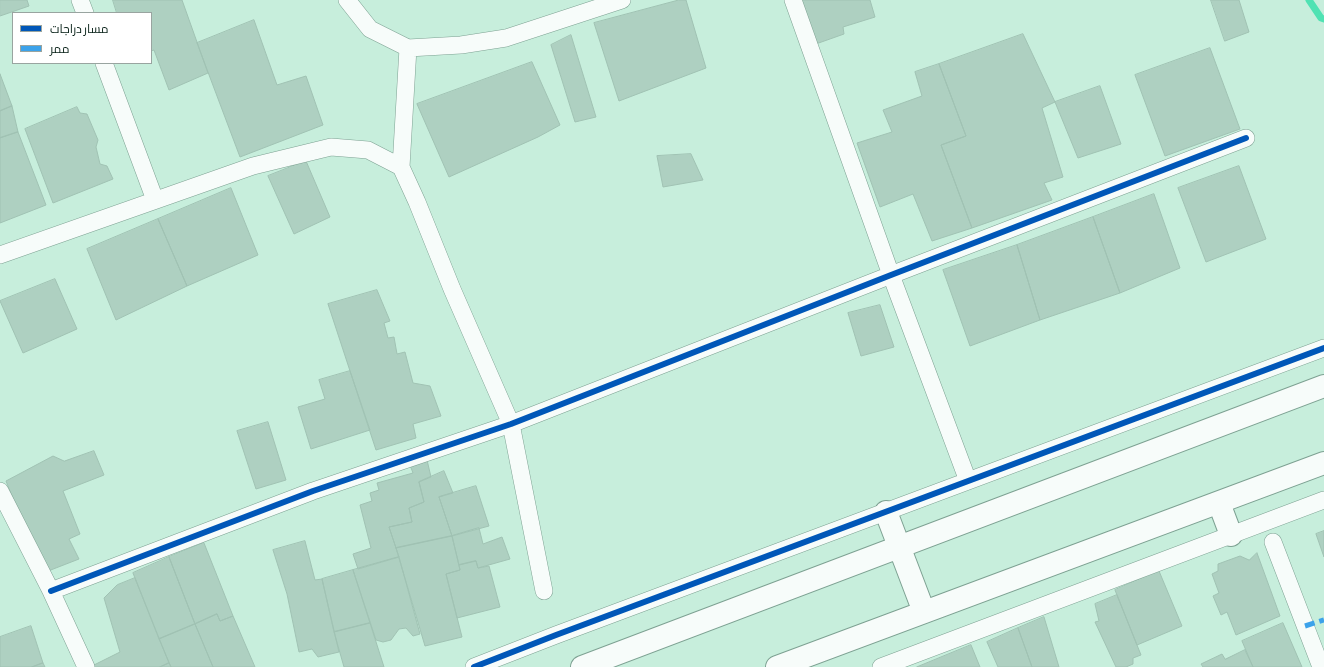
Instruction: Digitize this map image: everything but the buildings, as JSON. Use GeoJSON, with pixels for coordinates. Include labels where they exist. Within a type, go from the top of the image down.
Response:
{"type":"FeatureCollection","features":[{"type":"Feature","properties":{"kind":"main road"},"geometry":{"type":"LineString","coordinates":[[582,667],[1324,386]]}},
{"type":"Feature","properties":{"kind":"main road"},"geometry":{"type":"LineString","coordinates":[[777,667],[1324,463]]}},
{"type":"Feature","properties":{"kind":"main road"},"geometry":{"type":"LineString","coordinates":[[1218,503],[1231,535]]}},
{"type":"Feature","properties":{"kind":"main road"},"geometry":{"type":"LineString","coordinates":[[886,512],[924,612]]}},
{"type":"Feature","properties":{"kind":"street"},"geometry":{"type":"LineString","coordinates":[[80,0],[85,12]]}},
{"type":"Feature","properties":{"kind":"street"},"geometry":{"type":"LineString","coordinates":[[347,0],[370,29],[408,48],[461,45],[506,38],[622,0]]}},
{"type":"Feature","properties":{"kind":"street"},"geometry":{"type":"LineString","coordinates":[[793,0],[890,275],[968,481]]}},
{"type":"Feature","properties":{"kind":"street"},"geometry":{"type":"LineString","coordinates":[[408,48],[401,167],[511,424],[544,591]]}},
{"type":"Feature","properties":{"kind":"street"},"geometry":{"type":"LineString","coordinates":[[104,64],[156,200]]}},
{"type":"Feature","properties":{"kind":"street"},"geometry":{"type":"LineString","coordinates":[[51,591],[313,491],[511,424],[890,275],[1246,138]]}},
{"type":"Feature","properties":{"kind":"street"},"geometry":{"type":"LineString","coordinates":[[0,255],[253,166],[331,147],[368,150],[401,167]]}},
{"type":"Feature","properties":{"kind":"street"},"geometry":{"type":"LineString","coordinates":[[474,667],[1324,348]]}},
{"type":"Feature","properties":{"kind":"street"},"geometry":{"type":"LineString","coordinates":[[0,491],[51,591],[86,667]]}},
{"type":"Feature","properties":{"kind":"street"},"geometry":{"type":"LineString","coordinates":[[881,667],[1324,500]]}},
{"type":"Feature","properties":{"kind":"street"},"geometry":{"type":"LineString","coordinates":[[1273,542],[1321,667]]}},
{"type":"Feature","properties":{"kind":"waterway"},"geometry":{"type":"LineString","coordinates":[[1309,0],[1321,18],[1324,19]]}},
{"type":"Feature","properties":{"kind":"marked path"},"geometry":{"type":"LineString","coordinates":[[1305,626],[1324,620]]}},
{"type":"Feature","properties":{"kind":"cycle path"},"geometry":{"type":"LineString","coordinates":[[51,591],[313,491],[511,424],[1246,138]]}},
{"type":"Feature","properties":{"kind":"cycle path"},"geometry":{"type":"LineString","coordinates":[[474,667],[1324,348]]}}]}
